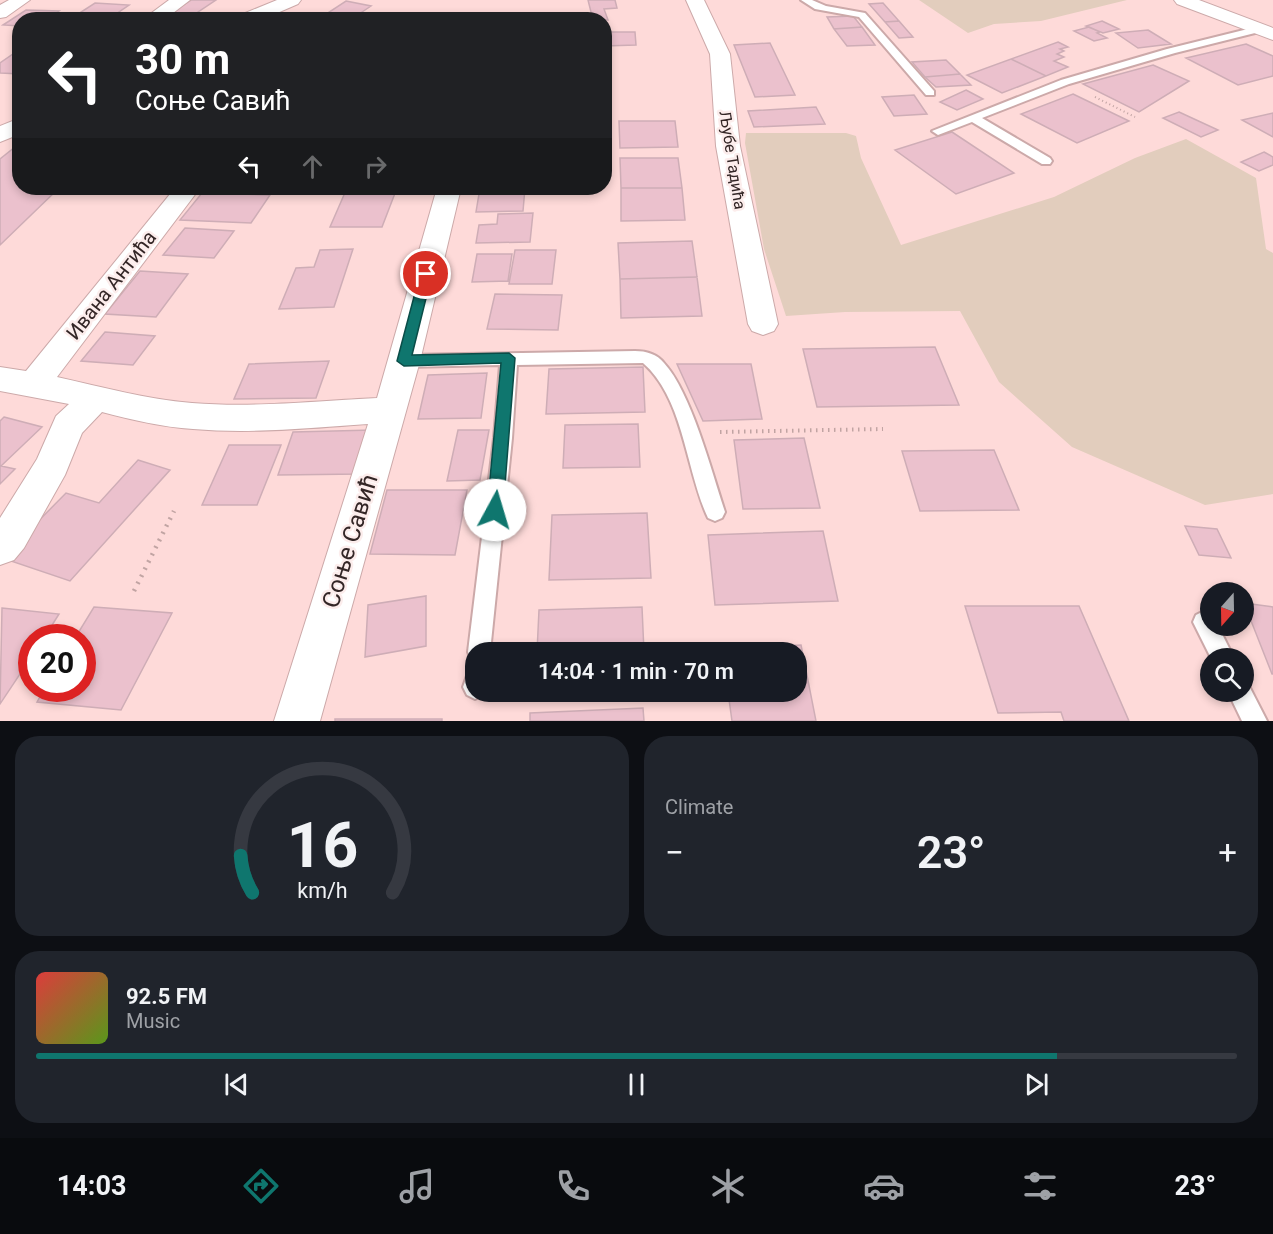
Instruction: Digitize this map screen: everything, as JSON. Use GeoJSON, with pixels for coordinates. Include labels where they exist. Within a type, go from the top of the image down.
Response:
{"type":"FeatureCollection","features":[{"type":"Feature","properties":{"kind":"street"},"geometry":{"type":"LineString","coordinates":[[0,13],[21,0]]}},
{"type":"Feature","properties":{"kind":"street"},"geometry":{"type":"LineString","coordinates":[[163,12],[181,0]]}},
{"type":"Feature","properties":{"kind":"street"},"geometry":{"type":"LineString","coordinates":[[263,12],[292,0]]}},
{"type":"Feature","properties":{"kind":"street","name":"Љубе Тадића"},"geometry":{"type":"LineString","coordinates":[[695,0],[720,54],[728,146],[763,324]]}},
{"type":"Feature","properties":{"kind":"street"},"geometry":{"type":"LineString","coordinates":[[1183,0],[1267,32]]}},
{"type":"Feature","properties":{"kind":"street","name":"Ивана Антића"},"geometry":{"type":"LineString","coordinates":[[34,383],[182,195]]}},
{"type":"Feature","properties":{"kind":"street","name":"Соње Савић"},"geometry":{"type":"LineString","coordinates":[[297,721],[404,361],[447,195]]}},
{"type":"Feature","properties":{"kind":"street"},"geometry":{"type":"LineString","coordinates":[[0,380],[34,383],[158,412],[215,417],[389,410]]}},
{"type":"Feature","properties":{"kind":"street"},"geometry":{"type":"LineString","coordinates":[[0,548],[10,536],[52,465],[69,426],[95,399]]}},
{"type":"Feature","properties":{"kind":"lane"},"geometry":{"type":"LineString","coordinates":[[806,0],[821,9],[862,15],[930,93]]}},
{"type":"Feature","properties":{"kind":"lane"},"geometry":{"type":"LineString","coordinates":[[938,131],[1065,82],[1171,51],[1267,32]]}},
{"type":"Feature","properties":{"kind":"lane"},"geometry":{"type":"LineString","coordinates":[[974,118],[1046,161]]}},
{"type":"Feature","properties":{"kind":"lane"},"geometry":{"type":"LineString","coordinates":[[480,642],[503,438],[509,358]]}},
{"type":"Feature","properties":{"kind":"lane"},"geometry":{"type":"LineString","coordinates":[[404,361],[649,358],[659,365],[664,374],[689,433],[715,512]]}},
{"type":"Feature","properties":{"kind":"lane"},"geometry":{"type":"LineString","coordinates":[[1245,702],[1255,721]]}},
{"type":"Feature","properties":{"kind":"path"},"geometry":{"type":"LineString","coordinates":[[1065,82],[1135,117]]}},
{"type":"Feature","properties":{"kind":"path"},"geometry":{"type":"LineString","coordinates":[[689,433],[884,429]]}},
{"type":"Feature","properties":{"kind":"path"},"geometry":{"type":"LineString","coordinates":[[134,591],[174,511]]}},
{"type":"Feature","properties":{"kind":"shaded area"},"geometry":{"type":"Polygon","coordinates":[[[919,0],[1127,0],[1041,21],[994,24],[968,33],[919,0]]]}},
{"type":"Feature","properties":{"kind":"shaded area"},"geometry":{"type":"Polygon","coordinates":[[[746,133],[846,133],[856,136],[861,158],[901,245],[1054,197],[1135,158],[1186,139],[1256,178],[1266,249],[1273,253],[1273,494],[1205,505],[1072,447],[999,382],[960,311],[845,312],[786,316],[764,249],[745,143],[746,133]]]}},
{"type":"Feature","properties":{"kind":"building"},"geometry":{"type":"Polygon","coordinates":[[[191,0],[216,0],[198,12],[172,12],[191,0]]]}},
{"type":"Feature","properties":{"kind":"building"},"geometry":{"type":"Polygon","coordinates":[[[588,0],[615,0],[617,8],[604,9],[605,12],[591,12],[588,0]]]}},
{"type":"Feature","properties":{"kind":"building"},"geometry":{"type":"Polygon","coordinates":[[[346,1],[371,6],[362,12],[329,12],[346,1]]]}},
{"type":"Feature","properties":{"kind":"building"},"geometry":{"type":"Polygon","coordinates":[[[95,3],[129,5],[119,12],[81,12],[95,3]]]}},
{"type":"Feature","properties":{"kind":"building"},"geometry":{"type":"Polygon","coordinates":[[[883,3],[899,21],[885,22],[869,4],[883,3]]]}},
{"type":"Feature","properties":{"kind":"building"},"geometry":{"type":"Polygon","coordinates":[[[26,10],[59,11],[58,12],[23,12],[26,10]]]}},
{"type":"Feature","properties":{"kind":"building"},"geometry":{"type":"Polygon","coordinates":[[[853,16],[862,27],[834,29],[827,17],[853,16]]]}},
{"type":"Feature","properties":{"kind":"building"},"geometry":{"type":"Polygon","coordinates":[[[12,19],[12,26],[3,25],[12,19]]]}},
{"type":"Feature","properties":{"kind":"building"},"geometry":{"type":"Polygon","coordinates":[[[899,21],[913,37],[899,38],[885,22],[899,21]]]}},
{"type":"Feature","properties":{"kind":"building"},"geometry":{"type":"Polygon","coordinates":[[[1102,21],[1119,29],[1103,33],[1086,26],[1102,21]]]}},
{"type":"Feature","properties":{"kind":"building"},"geometry":{"type":"Polygon","coordinates":[[[862,27],[875,45],[847,46],[834,29],[862,27]]]}},
{"type":"Feature","properties":{"kind":"building"},"geometry":{"type":"Polygon","coordinates":[[[1089,27],[1107,38],[1094,41],[1074,31],[1089,27]]]}},
{"type":"Feature","properties":{"kind":"building"},"geometry":{"type":"Polygon","coordinates":[[[1148,30],[1171,44],[1138,48],[1116,33],[1148,30]]]}},
{"type":"Feature","properties":{"kind":"building"},"geometry":{"type":"Polygon","coordinates":[[[612,32],[635,32],[636,45],[612,46],[612,32]]]}},
{"type":"Feature","properties":{"kind":"building"},"geometry":{"type":"Polygon","coordinates":[[[1058,42],[1068,47],[1060,49],[1064,51],[1057,54],[1064,57],[1054,61],[1068,67],[1046,76],[1011,59],[1058,42]]]}},
{"type":"Feature","properties":{"kind":"building"},"geometry":{"type":"Polygon","coordinates":[[[770,43],[795,95],[755,97],[734,45],[770,43]]]}},
{"type":"Feature","properties":{"kind":"building"},"geometry":{"type":"Polygon","coordinates":[[[1246,44],[1273,56],[1273,76],[1238,85],[1186,58],[1246,44]]]}},
{"type":"Feature","properties":{"kind":"building"},"geometry":{"type":"Polygon","coordinates":[[[12,55],[12,74],[0,73],[0,63],[12,55]]]}},
{"type":"Feature","properties":{"kind":"building"},"geometry":{"type":"Polygon","coordinates":[[[1011,59],[1046,76],[1002,93],[967,75],[1011,59]]]}},
{"type":"Feature","properties":{"kind":"building"},"geometry":{"type":"Polygon","coordinates":[[[946,60],[960,74],[925,77],[912,62],[946,60]]]}},
{"type":"Feature","properties":{"kind":"building"},"geometry":{"type":"Polygon","coordinates":[[[1153,65],[1189,81],[1139,112],[1083,84],[1153,65]]]}},
{"type":"Feature","properties":{"kind":"building"},"geometry":{"type":"Polygon","coordinates":[[[960,74],[971,85],[936,87],[925,77],[960,74]]]}},
{"type":"Feature","properties":{"kind":"building"},"geometry":{"type":"Polygon","coordinates":[[[966,90],[983,99],[957,110],[940,102],[966,90]]]}},
{"type":"Feature","properties":{"kind":"building"},"geometry":{"type":"Polygon","coordinates":[[[1073,94],[1129,121],[1077,143],[1021,114],[1073,94]]]}},
{"type":"Feature","properties":{"kind":"building"},"geometry":{"type":"Polygon","coordinates":[[[914,95],[927,114],[894,116],[882,97],[914,95]]]}},
{"type":"Feature","properties":{"kind":"building"},"geometry":{"type":"Polygon","coordinates":[[[816,107],[825,124],[754,127],[748,111],[816,107]]]}},
{"type":"Feature","properties":{"kind":"building"},"geometry":{"type":"Polygon","coordinates":[[[1179,112],[1218,130],[1201,137],[1163,118],[1179,112]]]}},
{"type":"Feature","properties":{"kind":"building"},"geometry":{"type":"Polygon","coordinates":[[[1273,113],[1273,137],[1242,120],[1273,113]]]}},
{"type":"Feature","properties":{"kind":"building"},"geometry":{"type":"Polygon","coordinates":[[[619,121],[675,121],[678,147],[620,148],[619,121]]]}},
{"type":"Feature","properties":{"kind":"building"},"geometry":{"type":"Polygon","coordinates":[[[952,132],[1014,173],[956,194],[895,150],[952,132]]]}},
{"type":"Feature","properties":{"kind":"building"},"geometry":{"type":"Polygon","coordinates":[[[12,149],[12,195],[52,195],[0,245],[0,159],[12,149]]]}},
{"type":"Feature","properties":{"kind":"building"},"geometry":{"type":"Polygon","coordinates":[[[1264,152],[1273,157],[1273,165],[1259,171],[1241,162],[1264,152]]]}},
{"type":"Feature","properties":{"kind":"building"},"geometry":{"type":"Polygon","coordinates":[[[620,158],[678,158],[682,188],[621,188],[620,158]]]}},
{"type":"Feature","properties":{"kind":"building"},"geometry":{"type":"Polygon","coordinates":[[[621,188],[682,188],[685,220],[621,221],[621,188]]]}},
{"type":"Feature","properties":{"kind":"building"},"geometry":{"type":"Polygon","coordinates":[[[200,195],[270,195],[251,223],[180,220],[200,195]]]}},
{"type":"Feature","properties":{"kind":"building"},"geometry":{"type":"Polygon","coordinates":[[[344,195],[394,195],[382,227],[330,227],[344,195]]]}},
{"type":"Feature","properties":{"kind":"building"},"geometry":{"type":"Polygon","coordinates":[[[479,195],[524,195],[523,211],[476,212],[479,195]]]}},
{"type":"Feature","properties":{"kind":"building"},"geometry":{"type":"Polygon","coordinates":[[[533,213],[530,242],[476,243],[479,225],[497,224],[498,214],[533,213]]]}},
{"type":"Feature","properties":{"kind":"building"},"geometry":{"type":"Polygon","coordinates":[[[185,228],[234,231],[214,258],[163,255],[185,228]]]}},
{"type":"Feature","properties":{"kind":"building"},"geometry":{"type":"Polygon","coordinates":[[[692,241],[697,277],[620,279],[618,243],[692,241]]]}},
{"type":"Feature","properties":{"kind":"building"},"geometry":{"type":"Polygon","coordinates":[[[353,249],[334,307],[279,309],[296,268],[314,267],[320,250],[353,249]]]}},
{"type":"Feature","properties":{"kind":"building"},"geometry":{"type":"Polygon","coordinates":[[[515,250],[556,250],[552,284],[509,284],[515,250]]]}},
{"type":"Feature","properties":{"kind":"building"},"geometry":{"type":"Polygon","coordinates":[[[477,254],[512,254],[508,281],[472,282],[477,254]]]}},
{"type":"Feature","properties":{"kind":"building"},"geometry":{"type":"Polygon","coordinates":[[[140,271],[188,274],[156,317],[105,314],[140,271]]]}},
{"type":"Feature","properties":{"kind":"building"},"geometry":{"type":"Polygon","coordinates":[[[697,277],[702,316],[621,318],[620,279],[697,277]]]}},
{"type":"Feature","properties":{"kind":"building"},"geometry":{"type":"Polygon","coordinates":[[[495,294],[562,295],[558,330],[487,329],[495,294]]]}},
{"type":"Feature","properties":{"kind":"building"},"geometry":{"type":"Polygon","coordinates":[[[105,332],[155,336],[133,365],[81,361],[105,332]]]}},
{"type":"Feature","properties":{"kind":"building"},"geometry":{"type":"Polygon","coordinates":[[[935,347],[959,405],[817,407],[803,349],[935,347]]]}},
{"type":"Feature","properties":{"kind":"building"},"geometry":{"type":"Polygon","coordinates":[[[329,361],[316,398],[234,399],[249,364],[329,361]]]}},
{"type":"Feature","properties":{"kind":"building"},"geometry":{"type":"Polygon","coordinates":[[[677,364],[751,364],[762,419],[703,421],[677,364]]]}},
{"type":"Feature","properties":{"kind":"building"},"geometry":{"type":"Polygon","coordinates":[[[643,367],[645,412],[546,414],[549,369],[643,367]]]}},
{"type":"Feature","properties":{"kind":"building"},"geometry":{"type":"Polygon","coordinates":[[[487,373],[481,418],[418,419],[428,375],[487,373]]]}},
{"type":"Feature","properties":{"kind":"building"},"geometry":{"type":"Polygon","coordinates":[[[4,417],[42,427],[1,466],[15,469],[0,484],[0,421],[4,417]]]}},
{"type":"Feature","properties":{"kind":"building"},"geometry":{"type":"Polygon","coordinates":[[[638,424],[640,467],[563,468],[565,425],[638,424]]]}},
{"type":"Feature","properties":{"kind":"building"},"geometry":{"type":"Polygon","coordinates":[[[373,430],[361,474],[278,475],[293,432],[373,430]]]}},
{"type":"Feature","properties":{"kind":"building"},"geometry":{"type":"Polygon","coordinates":[[[458,430],[489,430],[480,480],[447,481],[458,430]]]}},
{"type":"Feature","properties":{"kind":"building"},"geometry":{"type":"Polygon","coordinates":[[[804,438],[820,508],[743,509],[734,440],[804,438]]]}},
{"type":"Feature","properties":{"kind":"building"},"geometry":{"type":"Polygon","coordinates":[[[229,445],[281,445],[257,505],[202,505],[229,445]]]}},
{"type":"Feature","properties":{"kind":"building"},"geometry":{"type":"Polygon","coordinates":[[[994,450],[1019,510],[920,511],[902,451],[994,450]]]}},
{"type":"Feature","properties":{"kind":"building"},"geometry":{"type":"Polygon","coordinates":[[[138,460],[170,470],[70,581],[2,558],[66,493],[99,503],[138,460]]]}},
{"type":"Feature","properties":{"kind":"building"},"geometry":{"type":"Polygon","coordinates":[[[387,490],[467,490],[455,555],[370,554],[387,490]]]}},
{"type":"Feature","properties":{"kind":"building"},"geometry":{"type":"Polygon","coordinates":[[[647,513],[651,578],[549,580],[552,515],[647,513]]]}},
{"type":"Feature","properties":{"kind":"building"},"geometry":{"type":"Polygon","coordinates":[[[1185,526],[1217,529],[1231,558],[1199,555],[1185,526]]]}},
{"type":"Feature","properties":{"kind":"building"},"geometry":{"type":"Polygon","coordinates":[[[823,531],[838,601],[715,605],[708,535],[823,531]]]}},
{"type":"Feature","properties":{"kind":"building"},"geometry":{"type":"Polygon","coordinates":[[[426,596],[426,646],[365,657],[368,605],[426,596]]]}},
{"type":"Feature","properties":{"kind":"building"},"geometry":{"type":"Polygon","coordinates":[[[1254,604],[1273,607],[1272,674],[1254,628],[1254,604]]]}},
{"type":"Feature","properties":{"kind":"building"},"geometry":{"type":"Polygon","coordinates":[[[965,606],[1079,606],[1129,721],[1064,721],[1061,712],[998,713],[965,606]]]}},
{"type":"Feature","properties":{"kind":"building"},"geometry":{"type":"Polygon","coordinates":[[[94,607],[172,613],[121,710],[37,702],[96,702],[96,624],[84,624],[94,607]]]}},
{"type":"Feature","properties":{"kind":"building"},"geometry":{"type":"Polygon","coordinates":[[[642,607],[644,642],[537,642],[539,610],[642,607]]]}},
{"type":"Feature","properties":{"kind":"building"},"geometry":{"type":"Polygon","coordinates":[[[2,608],[59,614],[53,624],[18,624],[18,677],[0,704],[2,608]]]}},
{"type":"Feature","properties":{"kind":"building"},"geometry":{"type":"Polygon","coordinates":[[[807,675],[816,721],[732,721],[729,702],[807,702],[807,675]]]}},
{"type":"Feature","properties":{"kind":"building"},"geometry":{"type":"Polygon","coordinates":[[[643,708],[644,721],[530,721],[530,713],[643,708]]]}},
{"type":"Feature","properties":{"kind":"building"},"geometry":{"type":"Polygon","coordinates":[[[335,719],[442,719],[442,721],[335,721],[335,719]]]}},
{"type":"Feature","properties":{"kind":"route"},"geometry":{"type":"LineString","coordinates":[[426,274],[404,361],[509,358],[495,510]]}}]}
